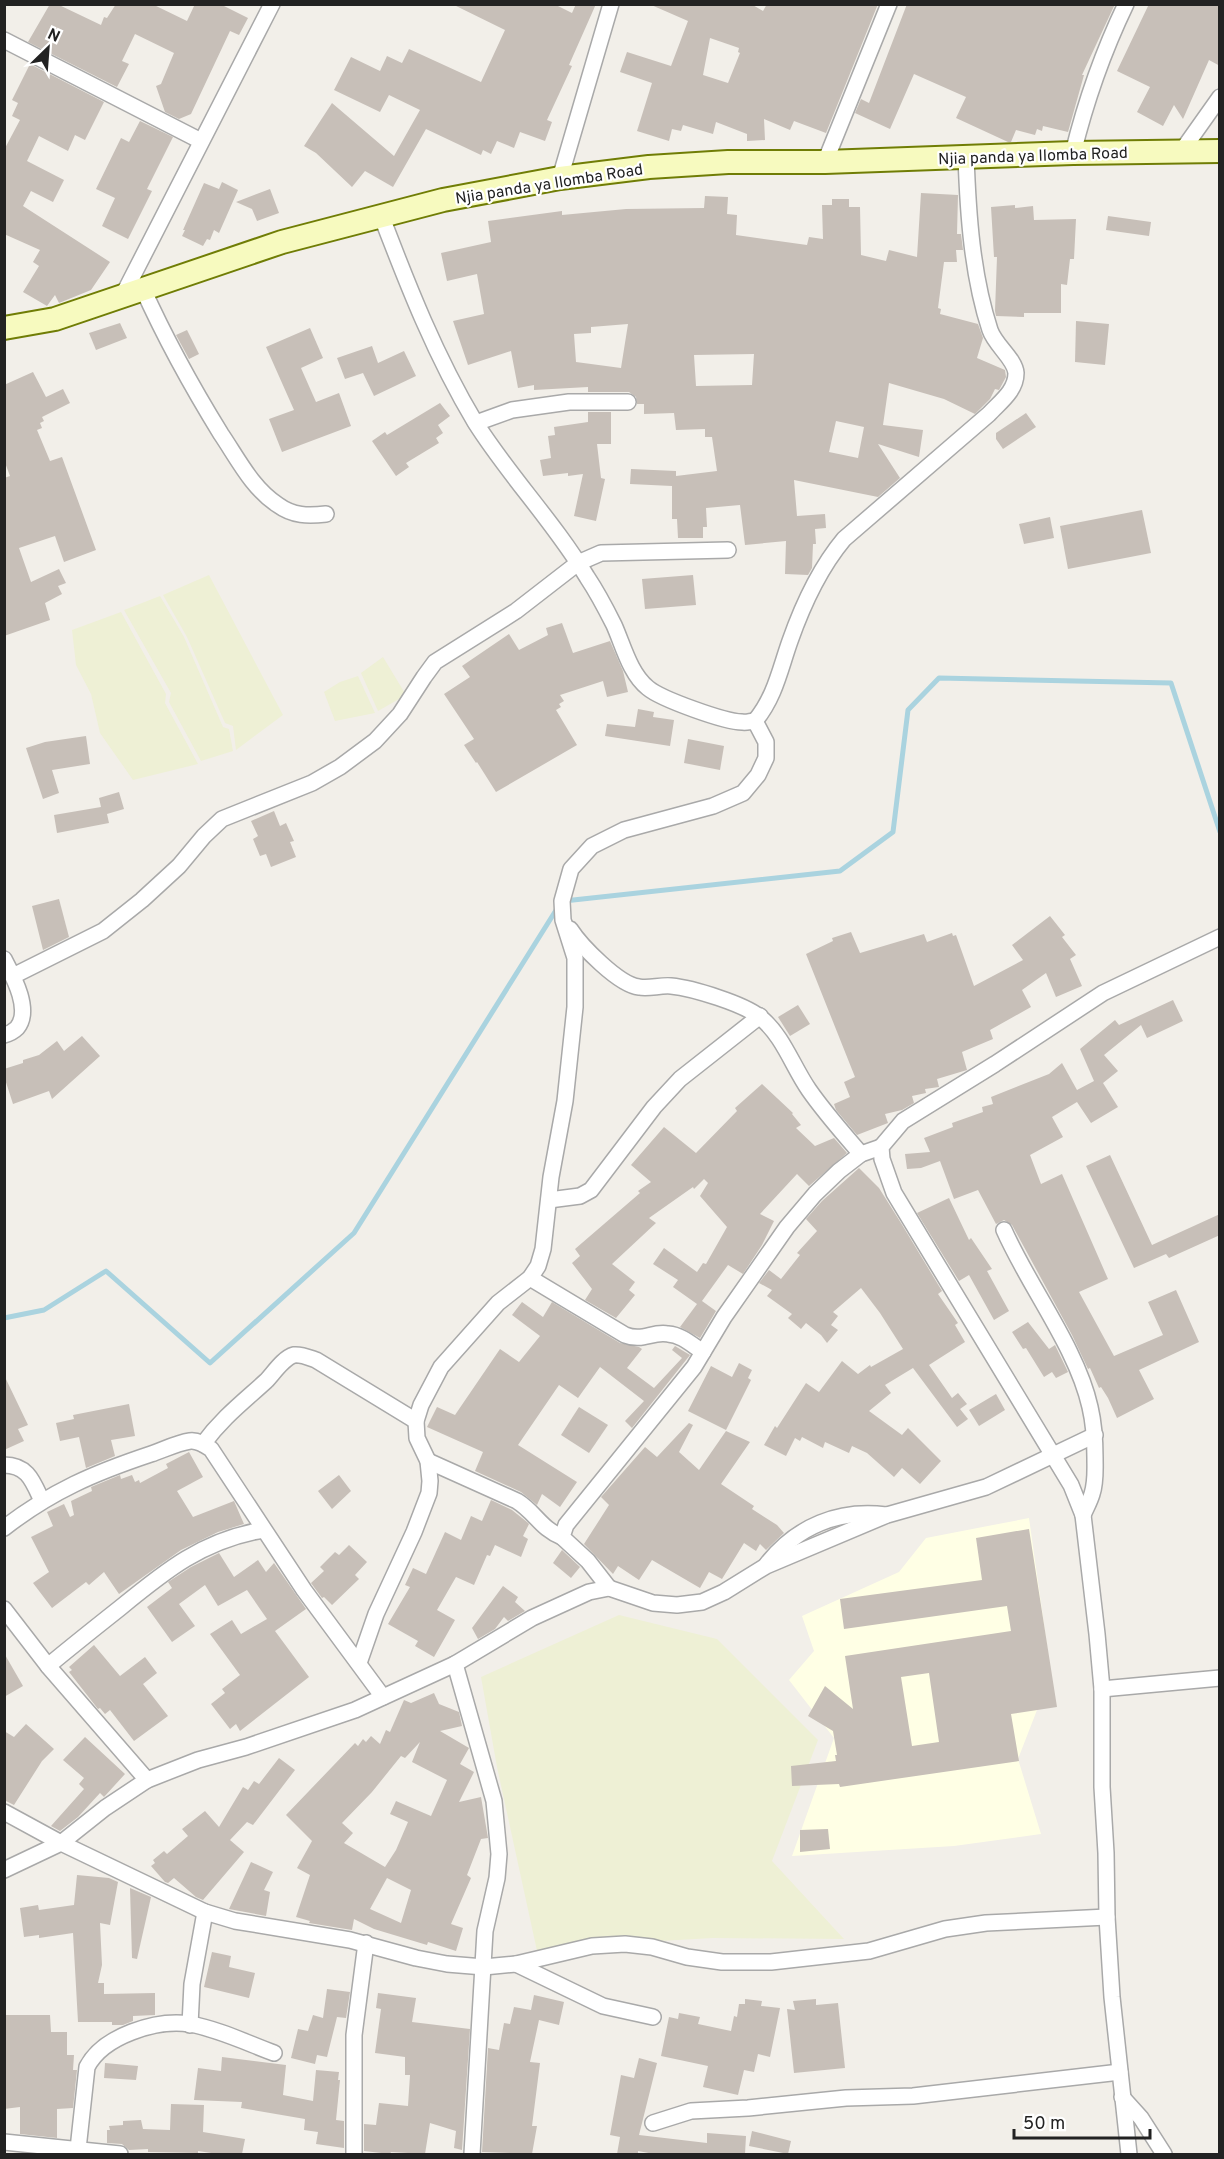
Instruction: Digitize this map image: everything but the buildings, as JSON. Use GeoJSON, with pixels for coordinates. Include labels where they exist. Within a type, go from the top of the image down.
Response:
{"type":"FeatureCollection","features":[{"type":"Feature","properties":{"kind":"main road","name":"Njia panda ya Ilomba Road"},"geometry":{"type":"LineString","coordinates":[[4,328],[55,319],[282,242],[381,215],[443,200],[560,178],[649,166],[728,162],[825,162],[1073,153],[1220,151]]}},
{"type":"Feature","properties":{"kind":"street"},"geometry":{"type":"LineString","coordinates":[[272,4],[201,141],[133,292],[172,351],[247,476],[277,505],[290,512],[306,516],[326,514]]}},
{"type":"Feature","properties":{"kind":"street"},"geometry":{"type":"LineString","coordinates":[[560,178],[611,4]]}},
{"type":"Feature","properties":{"kind":"street"},"geometry":{"type":"LineString","coordinates":[[825,162],[889,4]]}},
{"type":"Feature","properties":{"kind":"street"},"geometry":{"type":"LineString","coordinates":[[1073,153],[1084,107],[1095,76],[1126,4]]}},
{"type":"Feature","properties":{"kind":"street"},"geometry":{"type":"LineString","coordinates":[[4,40],[201,141]]}},
{"type":"Feature","properties":{"kind":"street"},"geometry":{"type":"LineString","coordinates":[[1180,152],[1220,97]]}},
{"type":"Feature","properties":{"kind":"street"},"geometry":{"type":"LineString","coordinates":[[756,721],[775,689],[794,633],[813,586],[828,557],[844,538],[989,414],[1010,393],[1012,388],[1016,375],[1015,367],[997,345],[991,333],[980,295],[969,210],[966,156]]}},
{"type":"Feature","properties":{"kind":"street"},"geometry":{"type":"LineString","coordinates":[[381,215],[445,369],[476,423],[501,460],[578,562],[612,622],[638,677],[648,688],[664,698],[728,719],[742,722],[756,721]]}},
{"type":"Feature","properties":{"kind":"street"},"geometry":{"type":"LineString","coordinates":[[476,423],[512,410],[569,402],[628,402]]}},
{"type":"Feature","properties":{"kind":"street"},"geometry":{"type":"LineString","coordinates":[[13,976],[103,931],[179,866],[204,836],[222,819],[312,783],[340,767],[375,741],[400,714],[435,662],[516,611],[578,562],[601,553],[728,550]]}},
{"type":"Feature","properties":{"kind":"street"},"geometry":{"type":"LineString","coordinates":[[359,1663],[376,1614],[426,1504],[430,1481],[428,1461],[417,1438],[416,1421],[421,1405],[441,1367],[498,1303],[530,1278],[538,1266],[543,1249],[565,1101],[575,1007],[575,958],[563,920],[562,901],[571,869],[592,846],[624,830],[713,806],[743,793],[758,774],[766,758],[765,742],[756,721]]}},
{"type":"Feature","properties":{"kind":"street"},"geometry":{"type":"LineString","coordinates":[[563,920],[585,948],[628,984],[638,987],[684,987],[732,1003],[760,1016],[773,1030],[809,1090],[861,1154]]}},
{"type":"Feature","properties":{"kind":"street"},"geometry":{"type":"LineString","coordinates":[[562,1537],[566,1525],[574,1514],[671,1397],[787,1227],[823,1186],[861,1154],[881,1147],[903,1121],[995,1064],[1102,993],[1220,937]]}},
{"type":"Feature","properties":{"kind":"street"},"geometry":{"type":"LineString","coordinates":[[4,959],[20,990],[22,1015],[17,1028],[4,1035]]}},
{"type":"Feature","properties":{"kind":"street"},"geometry":{"type":"LineString","coordinates":[[549,1200],[580,1196],[591,1190],[654,1107],[680,1079],[760,1016]]}},
{"type":"Feature","properties":{"kind":"street"},"geometry":{"type":"LineString","coordinates":[[881,1147],[882,1159],[894,1193],[1071,1485],[1083,1515],[1093,1587],[1102,1689],[1102,1787],[1107,1917],[1129,2154]]}},
{"type":"Feature","properties":{"kind":"street"},"geometry":{"type":"LineString","coordinates":[[1004,1230],[1083,1382],[1090,1407],[1095,1435],[1095,1478],[1092,1494],[1083,1515]]}},
{"type":"Feature","properties":{"kind":"street"},"geometry":{"type":"LineString","coordinates":[[530,1278],[625,1335],[641,1339],[666,1333],[682,1338],[703,1352]]}},
{"type":"Feature","properties":{"kind":"street"},"geometry":{"type":"LineString","coordinates":[[203,1444],[230,1411],[294,1355],[316,1360],[416,1421]]}},
{"type":"Feature","properties":{"kind":"street"},"geometry":{"type":"LineString","coordinates":[[4,1870],[61,1843],[105,1808],[147,1780],[198,1760],[246,1747],[355,1710],[455,1664],[532,1618],[589,1592],[609,1588],[654,1603],[677,1605],[702,1602],[724,1592],[766,1566],[887,1515],[986,1487],[1095,1435]]}},
{"type":"Feature","properties":{"kind":"street"},"geometry":{"type":"LineString","coordinates":[[4,1528],[42,1501],[74,1483],[132,1460],[192,1441],[203,1444],[211,1449],[304,1590],[383,1697]]}},
{"type":"Feature","properties":{"kind":"street"},"geometry":{"type":"LineString","coordinates":[[428,1461],[528,1508],[544,1527],[562,1537],[588,1561],[609,1588]]}},
{"type":"Feature","properties":{"kind":"street"},"geometry":{"type":"LineString","coordinates":[[4,1465],[16,1465],[26,1472],[42,1501]]}},
{"type":"Feature","properties":{"kind":"street"},"geometry":{"type":"LineString","coordinates":[[48,1666],[179,1561],[212,1544],[241,1533],[263,1530]]}},
{"type":"Feature","properties":{"kind":"street"},"geometry":{"type":"LineString","coordinates":[[4,1609],[48,1666],[147,1780]]}},
{"type":"Feature","properties":{"kind":"street"},"geometry":{"type":"LineString","coordinates":[[455,1664],[494,1801],[499,1854],[497,1878],[484,1931],[484,1967],[472,2154]]}},
{"type":"Feature","properties":{"kind":"street"},"geometry":{"type":"LineString","coordinates":[[1102,1689],[1220,1678]]}},
{"type":"Feature","properties":{"kind":"street"},"geometry":{"type":"LineString","coordinates":[[4,1812],[61,1843],[205,1912],[235,1922],[366,1943],[426,1960],[484,1967],[516,1964],[592,1946],[626,1944],[652,1947],[687,1957],[722,1962],[771,1962],[869,1951],[945,1929],[986,1923],[1107,1917]]}},
{"type":"Feature","properties":{"kind":"street"},"geometry":{"type":"LineString","coordinates":[[190,2025],[192,1984],[205,1912]]}},
{"type":"Feature","properties":{"kind":"street"},"geometry":{"type":"LineString","coordinates":[[354,2154],[354,2035],[366,1943]]}},
{"type":"Feature","properties":{"kind":"street"},"geometry":{"type":"LineString","coordinates":[[516,1964],[594,2002],[653,2017]]}},
{"type":"Feature","properties":{"kind":"street"},"geometry":{"type":"LineString","coordinates":[[78,2149],[87,2067],[92,2057],[109,2043],[143,2028],[190,2025],[274,2053]]}},
{"type":"Feature","properties":{"kind":"street"},"geometry":{"type":"LineString","coordinates":[[653,2123],[702,2109],[748,2108],[846,2098],[913,2096],[1120,2072]]}},
{"type":"Feature","properties":{"kind":"street"},"geometry":{"type":"LineString","coordinates":[[1122,2097],[1140,2118],[1164,2154]]}},
{"type":"Feature","properties":{"kind":"street"},"geometry":{"type":"LineString","coordinates":[[4,2142],[120,2154]]}},
{"type":"Feature","properties":{"kind":"shaded area"},"geometry":{"type":"Polygon","coordinates":[[[209,575],[283,715],[236,750],[233,726],[225,723],[187,637],[163,595],[209,575]]]}},
{"type":"Feature","properties":{"kind":"shaded area"},"geometry":{"type":"Polygon","coordinates":[[[160,596],[184,637],[223,727],[229,729],[233,751],[201,761],[169,702],[171,693],[124,610],[160,596]]]}},
{"type":"Feature","properties":{"kind":"shaded area"},"geometry":{"type":"Polygon","coordinates":[[[121,612],[166,694],[165,703],[198,764],[133,780],[100,733],[91,694],[76,665],[72,630],[121,612]]]}},
{"type":"Feature","properties":{"kind":"shaded area"},"geometry":{"type":"Polygon","coordinates":[[[383,657],[406,695],[378,711],[361,673],[383,657]]]}},
{"type":"Feature","properties":{"kind":"shaded area"},"geometry":{"type":"Polygon","coordinates":[[[358,676],[375,713],[335,721],[324,692],[340,682],[358,676]]]}},
{"type":"Feature","properties":{"kind":"shaded area"},"geometry":{"type":"Polygon","coordinates":[[[1029,1518],[1051,1674],[1018,1759],[1041,1834],[954,1846],[792,1856],[834,1738],[789,1680],[814,1651],[802,1616],[899,1572],[926,1538],[1029,1518]]]}},
{"type":"Feature","properties":{"kind":"shaded area"},"geometry":{"type":"Polygon","coordinates":[[[619,1615],[717,1639],[818,1740],[772,1861],[844,1939],[713,1938],[607,1944],[539,1960],[497,1767],[481,1677],[619,1615]]]}},
{"type":"Feature","properties":{"kind":"waterway"},"geometry":{"type":"LineString","coordinates":[[564,901],[840,871],[893,832],[908,710],[939,678],[1171,683],[1220,832]]}},
{"type":"Feature","properties":{"kind":"waterway"},"geometry":{"type":"LineString","coordinates":[[4,1318],[44,1310],[106,1271],[210,1363],[354,1233],[558,907]]}}]}
